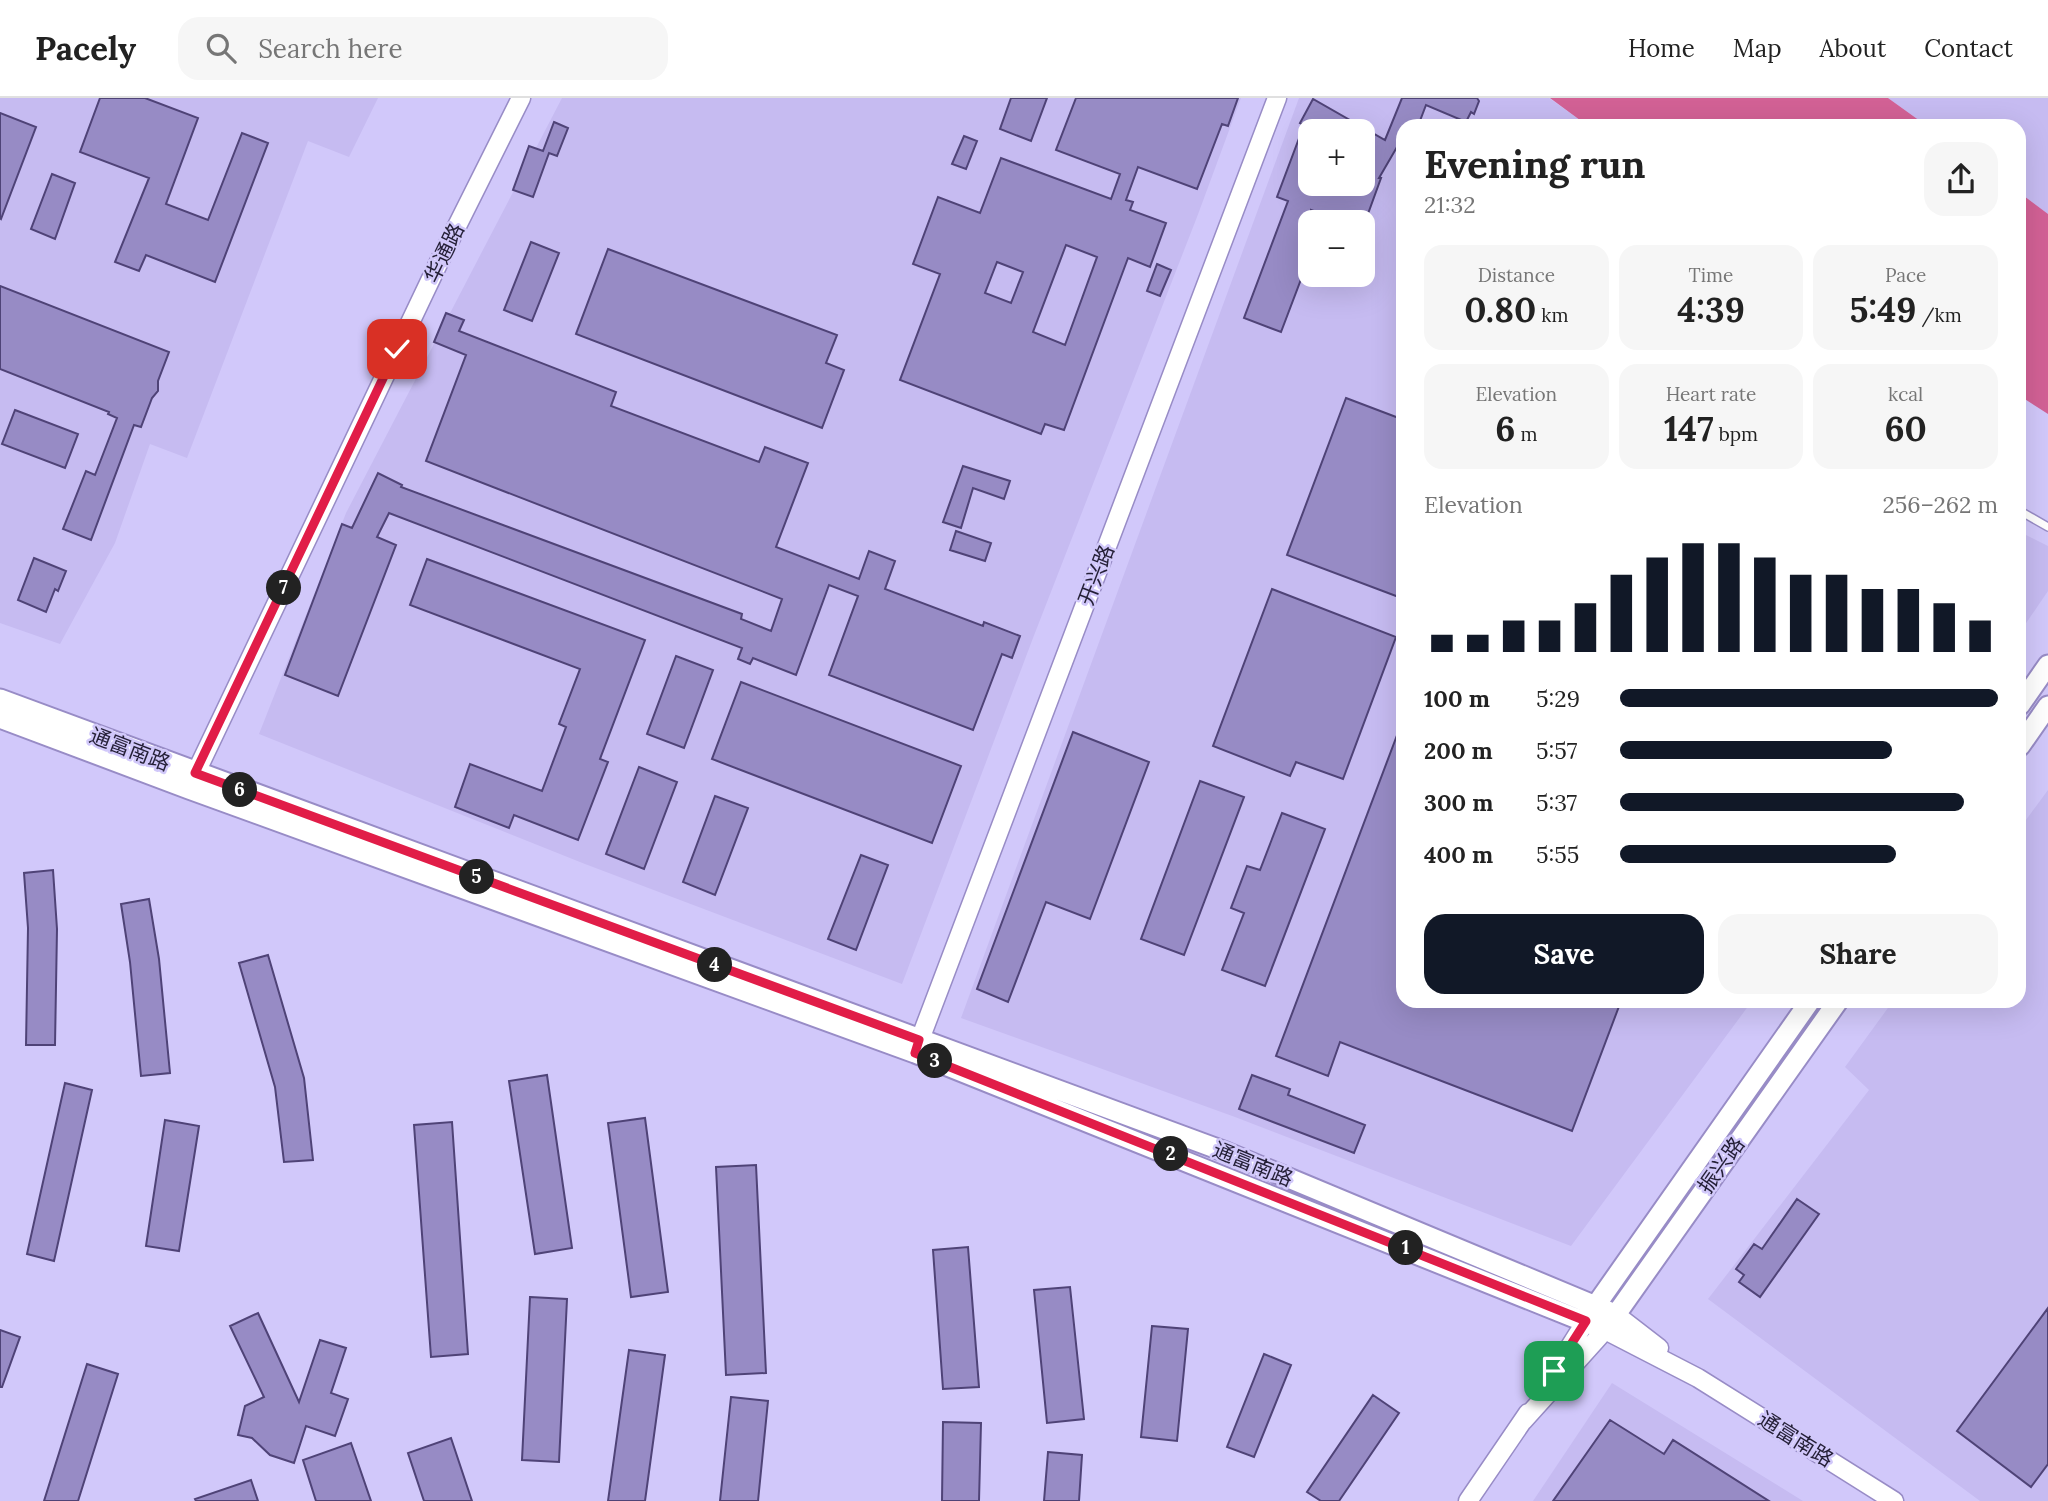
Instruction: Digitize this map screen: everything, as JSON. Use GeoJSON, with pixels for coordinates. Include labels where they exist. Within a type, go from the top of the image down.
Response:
{"type":"FeatureCollection","features":[{"type":"Feature","properties":{"kind":"main road"},"geometry":{"type":"LineString","coordinates":[[2026,696],[2048,665]]}},
{"type":"Feature","properties":{"kind":"main road","name":"通富南路"},"geometry":{"type":"LineString","coordinates":[[0,699],[192,781]]}},
{"type":"Feature","properties":{"kind":"main road"},"geometry":{"type":"LineString","coordinates":[[2026,737],[2048,706]]}},
{"type":"Feature","properties":{"kind":"main road","name":"通富南路"},"geometry":{"type":"LineString","coordinates":[[0,718],[192,781],[917,1047],[1226,1152],[1610,1322]]}},
{"type":"Feature","properties":{"kind":"main road","name":"振兴路"},"geometry":{"type":"LineString","coordinates":[[1590,1314],[1805,1008]]}},
{"type":"Feature","properties":{"kind":"main road","name":"振兴路"},"geometry":{"type":"LineString","coordinates":[[1610,1322],[1833,1008]]}},
{"type":"Feature","properties":{"kind":"street","name":"华通路"},"geometry":{"type":"LineString","coordinates":[[192,781],[438,264],[521,98]]}},
{"type":"Feature","properties":{"kind":"street","name":"开兴路"},"geometry":{"type":"LineString","coordinates":[[917,1047],[1277,98]]}},
{"type":"Feature","properties":{"kind":"street"},"geometry":{"type":"LineString","coordinates":[[1468,1501],[1523,1421],[1590,1314]]}},
{"type":"Feature","properties":{"kind":"street"},"geometry":{"type":"LineString","coordinates":[[1523,1421],[1610,1322]]}},
{"type":"Feature","properties":{"kind":"street","name":"通富南路"},"geometry":{"type":"LineString","coordinates":[[1610,1322],[1894,1501]]}},
{"type":"Feature","properties":{"kind":"lane"},"geometry":{"type":"LineString","coordinates":[[2026,514],[2048,527]]}},
{"type":"Feature","properties":{"kind":"shaded area"},"geometry":{"type":"Polygon","coordinates":[[[0,98],[378,98],[349,157],[308,141],[187,458],[150,444],[115,543],[60,644],[0,623],[0,98]]]}},
{"type":"Feature","properties":{"kind":"shaded area"},"geometry":{"type":"Polygon","coordinates":[[[562,98],[1241,98],[902,984],[585,864],[259,734],[346,513],[562,98]]]}},
{"type":"Feature","properties":{"kind":"shaded area"},"geometry":{"type":"Polygon","coordinates":[[[1299,98],[1549,98],[1578,119],[1396,119],[1396,1008],[1747,1008],[1571,1246],[1235,1117],[961,1018],[1299,98]]]}},
{"type":"Feature","properties":{"kind":"shaded area"},"geometry":{"type":"Polygon","coordinates":[[[1550,98],[1888,98],[1917,119],[1578,119],[1550,98]]]}},
{"type":"Feature","properties":{"kind":"shaded area"},"geometry":{"type":"Polygon","coordinates":[[[1888,98],[2048,98],[2048,214],[2026,198],[2026,119],[1917,119],[1888,98]]]}},
{"type":"Feature","properties":{"kind":"shaded area"},"geometry":{"type":"Polygon","coordinates":[[[2026,198],[2048,214],[2048,414],[2026,400],[2026,198]]]}},
{"type":"Feature","properties":{"kind":"shaded area"},"geometry":{"type":"Polygon","coordinates":[[[2026,535],[2048,546],[2048,591],[2026,623],[2026,535]]]}},
{"type":"Feature","properties":{"kind":"shaded area"},"geometry":{"type":"Polygon","coordinates":[[[2048,790],[2048,1501],[1980,1501],[1708,1299],[1869,1090],[1845,1067],[1888,1008],[2026,1008],[2026,820],[2048,790]]]}},
{"type":"Feature","properties":{"kind":"shaded area"},"geometry":{"type":"Polygon","coordinates":[[[1612,1383],[1803,1501],[1533,1501],[1612,1383]]]}},
{"type":"Feature","properties":{"kind":"building"},"geometry":{"type":"Polygon","coordinates":[[[100,98],[145,98],[198,118],[166,204],[208,220],[242,133],[268,143],[215,282],[146,255],[139,271],[115,262],[149,178],[80,152],[100,98]]]}},
{"type":"Feature","properties":{"kind":"building"},"geometry":{"type":"Polygon","coordinates":[[[1011,98],[1047,98],[1031,141],[1000,129],[1011,98]]]}},
{"type":"Feature","properties":{"kind":"building"},"geometry":{"type":"Polygon","coordinates":[[[1076,98],[1238,98],[1228,126],[1222,124],[1197,189],[1138,167],[1126,200],[1133,202],[1130,210],[1166,223],[1150,267],[1128,258],[1064,430],[1045,424],[1041,434],[900,380],[940,274],[913,264],[938,197],[980,213],[1001,158],[1111,199],[1120,174],[1056,150],[1076,98]],[[1066,245],[1033,332],[1065,345],[1097,257],[1066,245]],[[997,262],[985,293],[1011,303],[1023,272],[997,262]]]}},
{"type":"Feature","properties":{"kind":"building"},"geometry":{"type":"Polygon","coordinates":[[[1402,98],[1477,98],[1479,101],[1474,114],[1471,112],[1468,119],[1459,119],[1426,105],[1421,119],[1396,119],[1396,149],[1375,194],[1375,134],[1385,140],[1402,98]]]}},
{"type":"Feature","properties":{"kind":"building"},"geometry":{"type":"Polygon","coordinates":[[[1313,99],[1348,119],[1302,119],[1313,99]]]}},
{"type":"Feature","properties":{"kind":"building"},"geometry":{"type":"Polygon","coordinates":[[[0,113],[36,127],[1,219],[0,218],[0,113]]]}},
{"type":"Feature","properties":{"kind":"building"},"geometry":{"type":"Polygon","coordinates":[[[554,122],[568,128],[557,156],[549,153],[533,197],[513,190],[529,146],[543,151],[554,122]]]}},
{"type":"Feature","properties":{"kind":"building"},"geometry":{"type":"Polygon","coordinates":[[[964,136],[977,141],[966,169],[952,164],[964,136]]]}},
{"type":"Feature","properties":{"kind":"building"},"geometry":{"type":"Polygon","coordinates":[[[1298,141],[1298,196],[1374,196],[1369,210],[1298,210],[1298,287],[1281,332],[1244,318],[1288,201],[1277,197],[1298,141]]]}},
{"type":"Feature","properties":{"kind":"building"},"geometry":{"type":"Polygon","coordinates":[[[52,174],[75,183],[55,239],[31,229],[52,174]]]}},
{"type":"Feature","properties":{"kind":"building"},"geometry":{"type":"Polygon","coordinates":[[[531,242],[559,253],[532,321],[504,310],[531,242]]]}},
{"type":"Feature","properties":{"kind":"building"},"geometry":{"type":"Polygon","coordinates":[[[608,249],[837,335],[826,363],[844,370],[822,428],[576,334],[608,249]]]}},
{"type":"Feature","properties":{"kind":"building"},"geometry":{"type":"Polygon","coordinates":[[[1157,264],[1171,270],[1160,296],[1147,291],[1157,264]]]}},
{"type":"Feature","properties":{"kind":"building"},"geometry":{"type":"Polygon","coordinates":[[[0,286],[169,352],[158,381],[158,391],[152,398],[141,427],[134,425],[91,540],[63,529],[86,471],[95,475],[117,418],[108,414],[109,412],[0,369],[0,286]]]}},
{"type":"Feature","properties":{"kind":"building"},"geometry":{"type":"Polygon","coordinates":[[[446,313],[464,320],[459,331],[616,392],[611,406],[759,462],[765,447],[808,463],[776,547],[859,579],[869,551],[895,561],[885,589],[983,626],[984,622],[1020,636],[1012,658],[1002,654],[973,730],[829,675],[858,596],[829,585],[796,675],[753,658],[750,664],[738,659],[742,648],[389,513],[377,537],[396,545],[338,696],[285,675],[342,524],[352,528],[378,473],[402,485],[401,487],[742,614],[741,619],[771,631],[782,599],[426,461],[466,355],[434,342],[446,313]]]}},
{"type":"Feature","properties":{"kind":"building"},"geometry":{"type":"Polygon","coordinates":[[[1346,398],[1396,417],[1396,596],[1287,555],[1346,398]]]}},
{"type":"Feature","properties":{"kind":"building"},"geometry":{"type":"Polygon","coordinates":[[[15,410],[78,434],[65,468],[2,444],[15,410]]]}},
{"type":"Feature","properties":{"kind":"building"},"geometry":{"type":"Polygon","coordinates":[[[963,466],[1010,481],[1004,499],[973,488],[961,528],[943,522],[963,466]]]}},
{"type":"Feature","properties":{"kind":"building"},"geometry":{"type":"Polygon","coordinates":[[[956,531],[991,543],[985,561],[950,550],[956,531]]]}},
{"type":"Feature","properties":{"kind":"building"},"geometry":{"type":"Polygon","coordinates":[[[34,558],[66,571],[46,612],[18,600],[34,558]]]}},
{"type":"Feature","properties":{"kind":"building"},"geometry":{"type":"Polygon","coordinates":[[[427,559],[645,640],[600,759],[608,762],[578,840],[514,815],[509,828],[455,807],[470,764],[542,791],[566,727],[559,724],[580,669],[410,605],[427,559]]]}},
{"type":"Feature","properties":{"kind":"building"},"geometry":{"type":"Polygon","coordinates":[[[1272,589],[1396,637],[1343,779],[1296,762],[1290,776],[1213,746],[1272,589]]]}},
{"type":"Feature","properties":{"kind":"building"},"geometry":{"type":"Polygon","coordinates":[[[676,656],[713,670],[684,748],[647,734],[676,656]]]}},
{"type":"Feature","properties":{"kind":"building"},"geometry":{"type":"Polygon","coordinates":[[[741,682],[961,766],[932,843],[712,759],[741,682]]]}},
{"type":"Feature","properties":{"kind":"building"},"geometry":{"type":"Polygon","coordinates":[[[1073,732],[1149,762],[1090,919],[1046,902],[1008,1002],[977,989],[1073,732]]]}},
{"type":"Feature","properties":{"kind":"building"},"geometry":{"type":"Polygon","coordinates":[[[1396,738],[1396,1008],[1618,1008],[1572,1131],[1340,1042],[1328,1076],[1276,1056],[1396,738]]]}},
{"type":"Feature","properties":{"kind":"building"},"geometry":{"type":"Polygon","coordinates":[[[639,767],[677,782],[644,869],[606,854],[639,767]]]}},
{"type":"Feature","properties":{"kind":"building"},"geometry":{"type":"Polygon","coordinates":[[[1200,781],[1244,797],[1184,955],[1141,939],[1200,781]]]}},
{"type":"Feature","properties":{"kind":"building"},"geometry":{"type":"Polygon","coordinates":[[[715,796],[748,808],[715,895],[683,882],[715,796]]]}},
{"type":"Feature","properties":{"kind":"building"},"geometry":{"type":"Polygon","coordinates":[[[1282,813],[1325,829],[1265,986],[1222,970],[1244,913],[1231,908],[1247,866],[1260,870],[1282,813]]]}},
{"type":"Feature","properties":{"kind":"building"},"geometry":{"type":"Polygon","coordinates":[[[861,855],[888,865],[856,950],[828,939],[861,855]]]}},
{"type":"Feature","properties":{"kind":"building"},"geometry":{"type":"Polygon","coordinates":[[[53,870],[57,929],[55,1045],[26,1045],[28,928],[24,873],[53,870]]]}},
{"type":"Feature","properties":{"kind":"building"},"geometry":{"type":"Polygon","coordinates":[[[149,899],[159,959],[170,1073],[141,1076],[130,962],[121,904],[149,899]]]}},
{"type":"Feature","properties":{"kind":"building"},"geometry":{"type":"Polygon","coordinates":[[[268,955],[304,1078],[313,1160],[284,1162],[275,1087],[239,963],[268,955]]]}},
{"type":"Feature","properties":{"kind":"building"},"geometry":{"type":"Polygon","coordinates":[[[547,1075],[572,1248],[535,1254],[509,1081],[547,1075]]]}},
{"type":"Feature","properties":{"kind":"building"},"geometry":{"type":"Polygon","coordinates":[[[1252,1075],[1290,1089],[1288,1095],[1365,1125],[1354,1153],[1239,1109],[1252,1075]]]}},
{"type":"Feature","properties":{"kind":"building"},"geometry":{"type":"Polygon","coordinates":[[[65,1083],[92,1090],[54,1261],[27,1254],[65,1083]]]}},
{"type":"Feature","properties":{"kind":"building"},"geometry":{"type":"Polygon","coordinates":[[[645,1118],[668,1292],[631,1297],[608,1123],[645,1118]]]}},
{"type":"Feature","properties":{"kind":"building"},"geometry":{"type":"Polygon","coordinates":[[[165,1120],[199,1126],[179,1251],[146,1246],[165,1120]]]}},
{"type":"Feature","properties":{"kind":"building"},"geometry":{"type":"Polygon","coordinates":[[[452,1122],[468,1354],[431,1357],[414,1125],[452,1122]]]}},
{"type":"Feature","properties":{"kind":"building"},"geometry":{"type":"Polygon","coordinates":[[[756,1165],[766,1373],[726,1375],[716,1167],[756,1165]]]}},
{"type":"Feature","properties":{"kind":"building"},"geometry":{"type":"Polygon","coordinates":[[[1797,1199],[1819,1214],[1760,1297],[1739,1282],[1744,1275],[1736,1269],[1754,1244],[1762,1249],[1797,1199]]]}},
{"type":"Feature","properties":{"kind":"building"},"geometry":{"type":"Polygon","coordinates":[[[968,1247],[979,1387],[943,1389],[933,1250],[968,1247]]]}},
{"type":"Feature","properties":{"kind":"building"},"geometry":{"type":"Polygon","coordinates":[[[1070,1287],[1084,1419],[1047,1423],[1034,1290],[1070,1287]]]}},
{"type":"Feature","properties":{"kind":"building"},"geometry":{"type":"Polygon","coordinates":[[[530,1297],[567,1299],[559,1462],[522,1460],[530,1297]]]}},
{"type":"Feature","properties":{"kind":"building"},"geometry":{"type":"Polygon","coordinates":[[[2048,1308],[2048,1464],[2031,1487],[1957,1431],[2048,1308]]]}},
{"type":"Feature","properties":{"kind":"building"},"geometry":{"type":"Polygon","coordinates":[[[258,1313],[299,1402],[320,1340],[346,1348],[331,1393],[348,1399],[335,1436],[306,1426],[294,1463],[270,1455],[252,1438],[238,1435],[245,1406],[264,1397],[230,1326],[258,1313]]]}},
{"type":"Feature","properties":{"kind":"building"},"geometry":{"type":"Polygon","coordinates":[[[1152,1326],[1188,1329],[1177,1441],[1141,1437],[1152,1326]]]}},
{"type":"Feature","properties":{"kind":"building"},"geometry":{"type":"Polygon","coordinates":[[[0,1330],[20,1337],[2,1387],[0,1387],[0,1330]]]}},
{"type":"Feature","properties":{"kind":"building"},"geometry":{"type":"Polygon","coordinates":[[[629,1350],[665,1355],[645,1501],[608,1501],[629,1350]]]}},
{"type":"Feature","properties":{"kind":"building"},"geometry":{"type":"Polygon","coordinates":[[[1264,1354],[1291,1365],[1254,1457],[1227,1447],[1264,1354]]]}},
{"type":"Feature","properties":{"kind":"building"},"geometry":{"type":"Polygon","coordinates":[[[87,1364],[118,1374],[78,1501],[44,1501],[87,1364]]]}},
{"type":"Feature","properties":{"kind":"building"},"geometry":{"type":"Polygon","coordinates":[[[1373,1395],[1399,1413],[1339,1501],[1321,1501],[1307,1492],[1373,1395]]]}},
{"type":"Feature","properties":{"kind":"building"},"geometry":{"type":"Polygon","coordinates":[[[731,1397],[768,1401],[758,1501],[720,1501],[731,1397]]]}},
{"type":"Feature","properties":{"kind":"building"},"geometry":{"type":"Polygon","coordinates":[[[1610,1420],[1664,1454],[1673,1440],[1769,1501],[1553,1501],[1610,1420]]]}},
{"type":"Feature","properties":{"kind":"building"},"geometry":{"type":"Polygon","coordinates":[[[943,1422],[981,1423],[979,1501],[942,1501],[943,1422]]]}},
{"type":"Feature","properties":{"kind":"building"},"geometry":{"type":"Polygon","coordinates":[[[451,1438],[472,1501],[424,1501],[408,1453],[451,1438]]]}},
{"type":"Feature","properties":{"kind":"building"},"geometry":{"type":"Polygon","coordinates":[[[351,1443],[371,1501],[316,1501],[303,1460],[351,1443]]]}},
{"type":"Feature","properties":{"kind":"building"},"geometry":{"type":"Polygon","coordinates":[[[1048,1452],[1082,1455],[1079,1501],[1044,1501],[1048,1452]]]}},
{"type":"Feature","properties":{"kind":"building"},"geometry":{"type":"Polygon","coordinates":[[[251,1480],[258,1501],[195,1499],[251,1480]]]}},
{"type":"Feature","properties":{"kind":"route"},"geometry":{"type":"LineString","coordinates":[[397,349],[195,773],[919,1040],[915,1053],[1586,1321],[1554,1371]]}}]}
